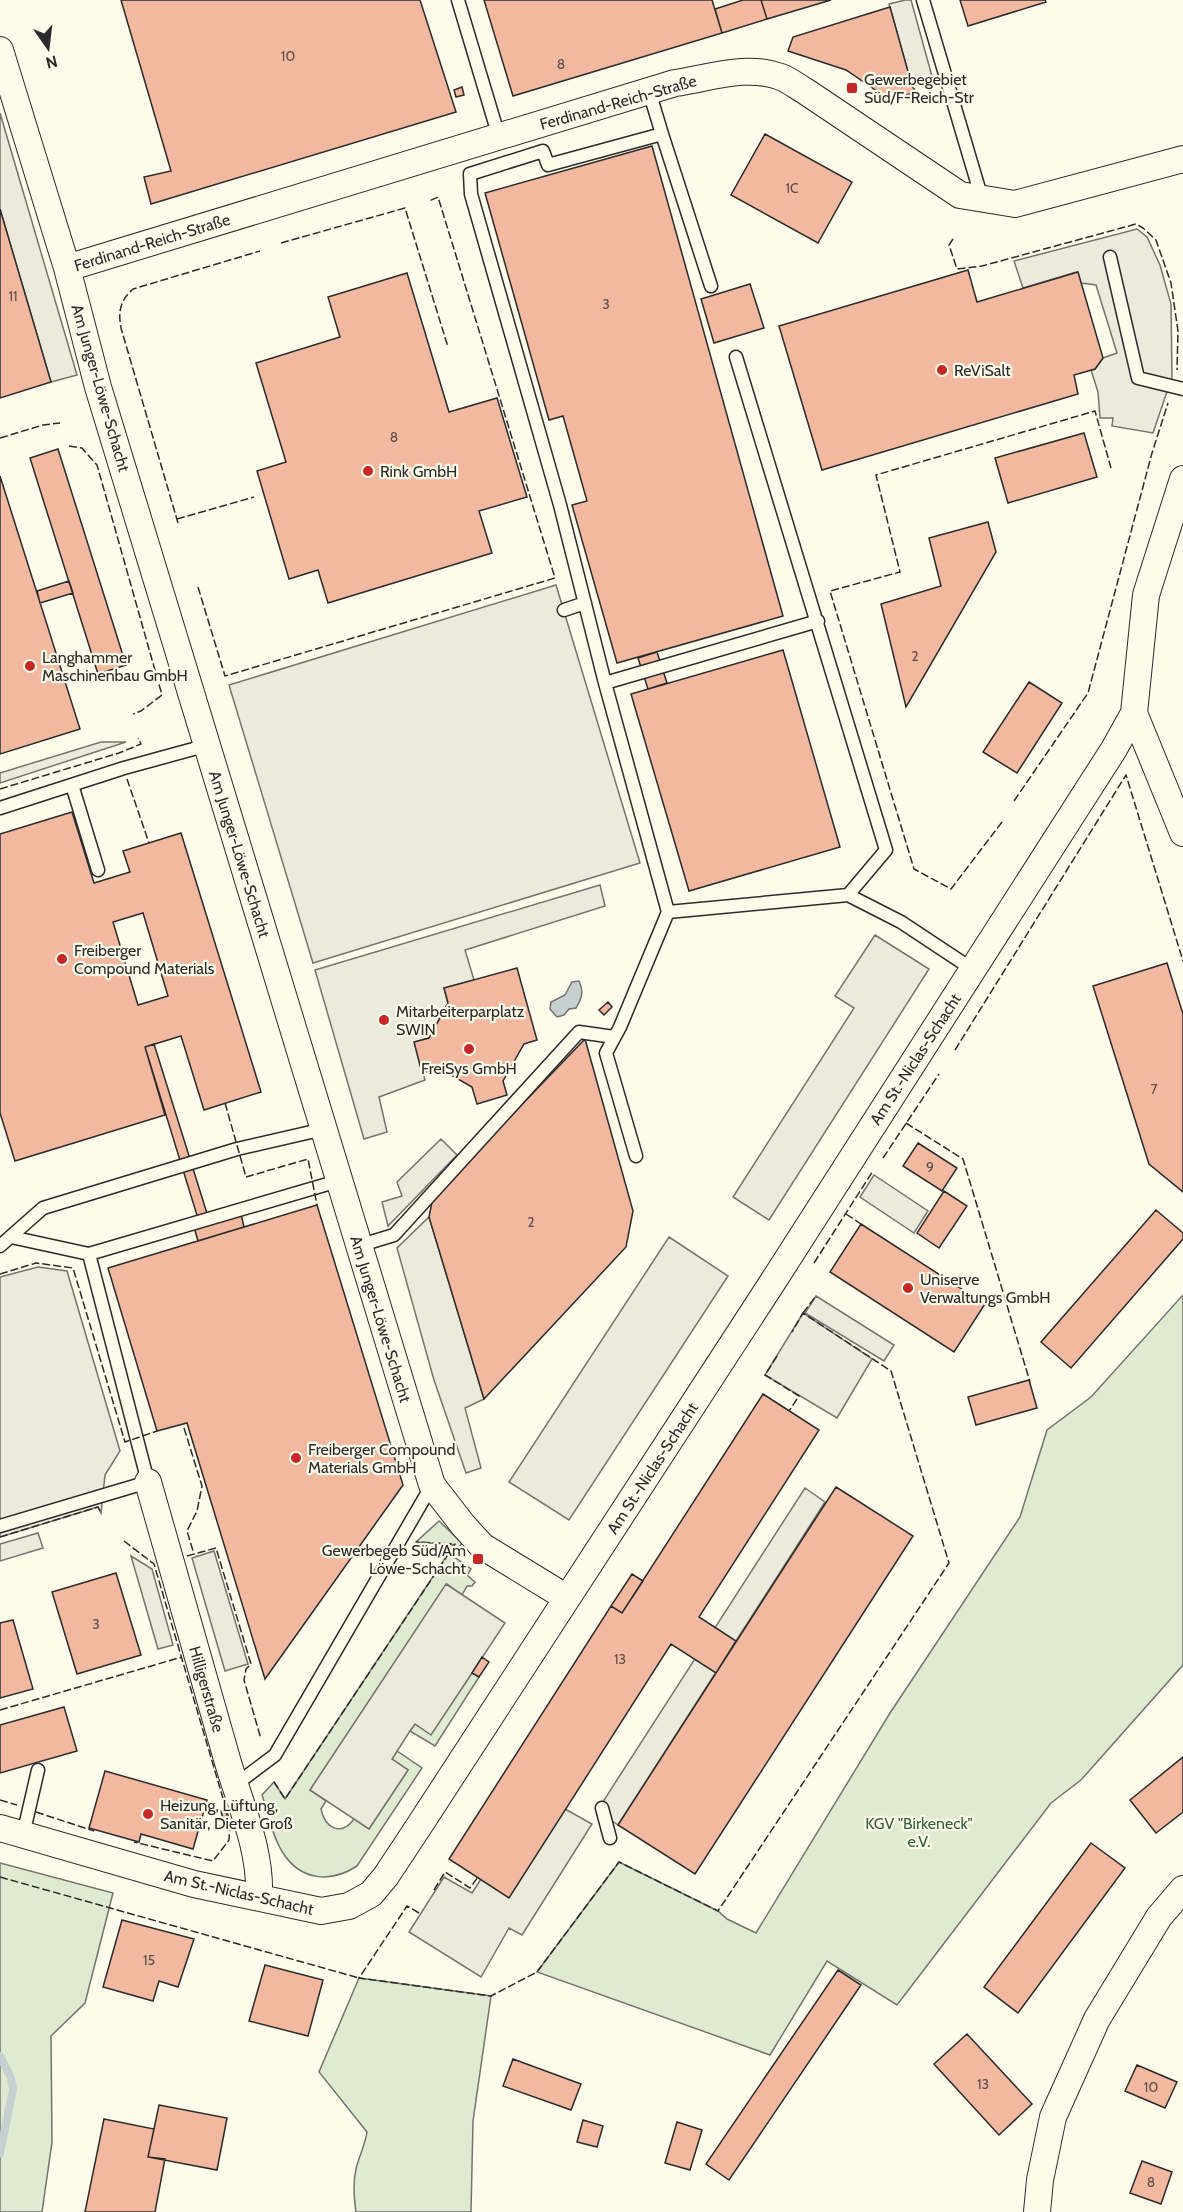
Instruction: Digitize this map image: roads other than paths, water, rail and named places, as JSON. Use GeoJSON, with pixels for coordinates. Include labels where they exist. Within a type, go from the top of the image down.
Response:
{"type":"FeatureCollection","features":[{"type":"Feature","properties":{"kind":"street","name":"Am Junger-Löwe-Schacht"},"geometry":{"type":"LineString","coordinates":[[0,50],[66,268],[98,387],[432,1485],[482,1546],[567,1598]]}},
{"type":"Feature","properties":{"kind":"street","name":"Ferdinand-Reich-Straße"},"geometry":{"type":"LineString","coordinates":[[66,268],[675,83],[751,71],[781,77],[960,195],[1015,204],[1183,159]]}},
{"type":"Feature","properties":{"kind":"street","name":"Am St.-Niclas-Schacht"},"geometry":{"type":"LineString","coordinates":[[11,1831],[194,1884],[321,1911],[349,1906],[371,1894],[386,1876],[774,1280],[1114,748],[1134,713],[1146,595],[1183,479]]}},
{"type":"Feature","properties":{"kind":"street","name":"Am St.-Niclas-Schacht"},"geometry":{"type":"LineString","coordinates":[[1134,713],[1183,833]]}},
{"type":"Feature","properties":{"kind":"street","name":"Hilligerstraße"},"geometry":{"type":"LineString","coordinates":[[148,1482],[234,1785],[255,1848],[260,1874],[259,1896]]}},
{"type":"Feature","properties":{"kind":"street"},"geometry":{"type":"LineString","coordinates":[[1037,2212],[1040,2181],[1053,2117],[1097,2019],[1159,1917],[1183,1889]]}},
{"type":"Feature","properties":{"kind":"lane"},"geometry":{"type":"LineString","coordinates":[[458,0],[499,137]]}},
{"type":"Feature","properties":{"kind":"lane"},"geometry":{"type":"LineString","coordinates":[[923,0],[982,199]]}},
{"type":"Feature","properties":{"kind":"lane"},"geometry":{"type":"LineString","coordinates":[[649,91],[711,286]]}},
{"type":"Feature","properties":{"kind":"lane"},"geometry":{"type":"LineString","coordinates":[[636,1156],[606,1053],[668,912],[605,683],[560,505],[471,194],[470,174],[543,151],[548,165],[662,134]]}},
{"type":"Feature","properties":{"kind":"lane"},"geometry":{"type":"LineString","coordinates":[[1110,257],[1138,378],[1183,389]]}},
{"type":"Feature","properties":{"kind":"lane"},"geometry":{"type":"LineString","coordinates":[[736,357],[886,850],[848,895]]}},
{"type":"Feature","properties":{"kind":"lane"},"geometry":{"type":"LineString","coordinates":[[564,610],[585,603]]}},
{"type":"Feature","properties":{"kind":"lane"},"geometry":{"type":"LineString","coordinates":[[605,683],[818,621]]}},
{"type":"Feature","properties":{"kind":"lane"},"geometry":{"type":"LineString","coordinates":[[0,808],[124,768],[208,745]]}},
{"type":"Feature","properties":{"kind":"lane"},"geometry":{"type":"LineString","coordinates":[[72,785],[98,870]]}},
{"type":"Feature","properties":{"kind":"lane"},"geometry":{"type":"LineString","coordinates":[[668,912],[848,895],[901,922],[972,969]]}},
{"type":"Feature","properties":{"kind":"lane"},"geometry":{"type":"LineString","coordinates":[[358,1246],[394,1235],[579,1032],[614,1037]]}},
{"type":"Feature","properties":{"kind":"lane"},"geometry":{"type":"LineString","coordinates":[[0,1246],[43,1208],[237,1149],[324,1129]]}},
{"type":"Feature","properties":{"kind":"lane"},"geometry":{"type":"LineString","coordinates":[[11,1237],[89,1254],[338,1181]]}},
{"type":"Feature","properties":{"kind":"lane"},"geometry":{"type":"LineString","coordinates":[[0,1526],[148,1482],[89,1254]]}},
{"type":"Feature","properties":{"kind":"lane"},"geometry":{"type":"LineString","coordinates":[[234,1785],[275,1755],[432,1485]]}},
{"type":"Feature","properties":{"kind":"lane"},"geometry":{"type":"LineString","coordinates":[[11,1831],[38,1770]]}},
{"type":"Feature","properties":{"kind":"lane"},"geometry":{"type":"LineString","coordinates":[[602,1808],[610,1838]]}},
{"type":"Feature","properties":{"kind":"waterway"},"geometry":{"type":"LineString","coordinates":[[0,2056],[11,2078],[13,2089],[0,2153]]}},
{"type":"Feature","properties":{"kind":"place","name":"Gewerbegebiet Süd/F-Reich-Str"},"geometry":{"type":"Point","coordinates":[852,88]}},
{"type":"Feature","properties":{"kind":"place","name":"ReViSalt"},"geometry":{"type":"Point","coordinates":[942,370]}},
{"type":"Feature","properties":{"kind":"place","name":"Rink GmbH"},"geometry":{"type":"Point","coordinates":[368,471]}},
{"type":"Feature","properties":{"kind":"place","name":"Langhammer Maschinenbau GmbH"},"geometry":{"type":"Point","coordinates":[30,666]}},
{"type":"Feature","properties":{"kind":"place","name":"Freiberger Compound Materials"},"geometry":{"type":"Point","coordinates":[62,959]}},
{"type":"Feature","properties":{"kind":"place","name":"Mitarbeiterparplatz SWIN"},"geometry":{"type":"Point","coordinates":[384,1020]}},
{"type":"Feature","properties":{"kind":"place","name":"FreiSys GmbH"},"geometry":{"type":"Point","coordinates":[469,1049]}},
{"type":"Feature","properties":{"kind":"place","name":"Uniserve Verwaltungs GmbH"},"geometry":{"type":"Point","coordinates":[908,1288]}},
{"type":"Feature","properties":{"kind":"place","name":"Freiberger Compound Materials GmbH"},"geometry":{"type":"Point","coordinates":[296,1458]}},
{"type":"Feature","properties":{"kind":"place","name":"Gewerbegeb Süd/Am Löwe-Schacht"},"geometry":{"type":"Point","coordinates":[478,1559]}},
{"type":"Feature","properties":{"kind":"place","name":"Heizung, Lüftung, Sanitär, Dieter Groß"},"geometry":{"type":"Point","coordinates":[148,1814]}},
{"type":"Feature","properties":{"kind":"park label","name":"KGV \"Birkeneck\" e.V."},"geometry":{"type":"Point","coordinates":[919,1832]}}]}
